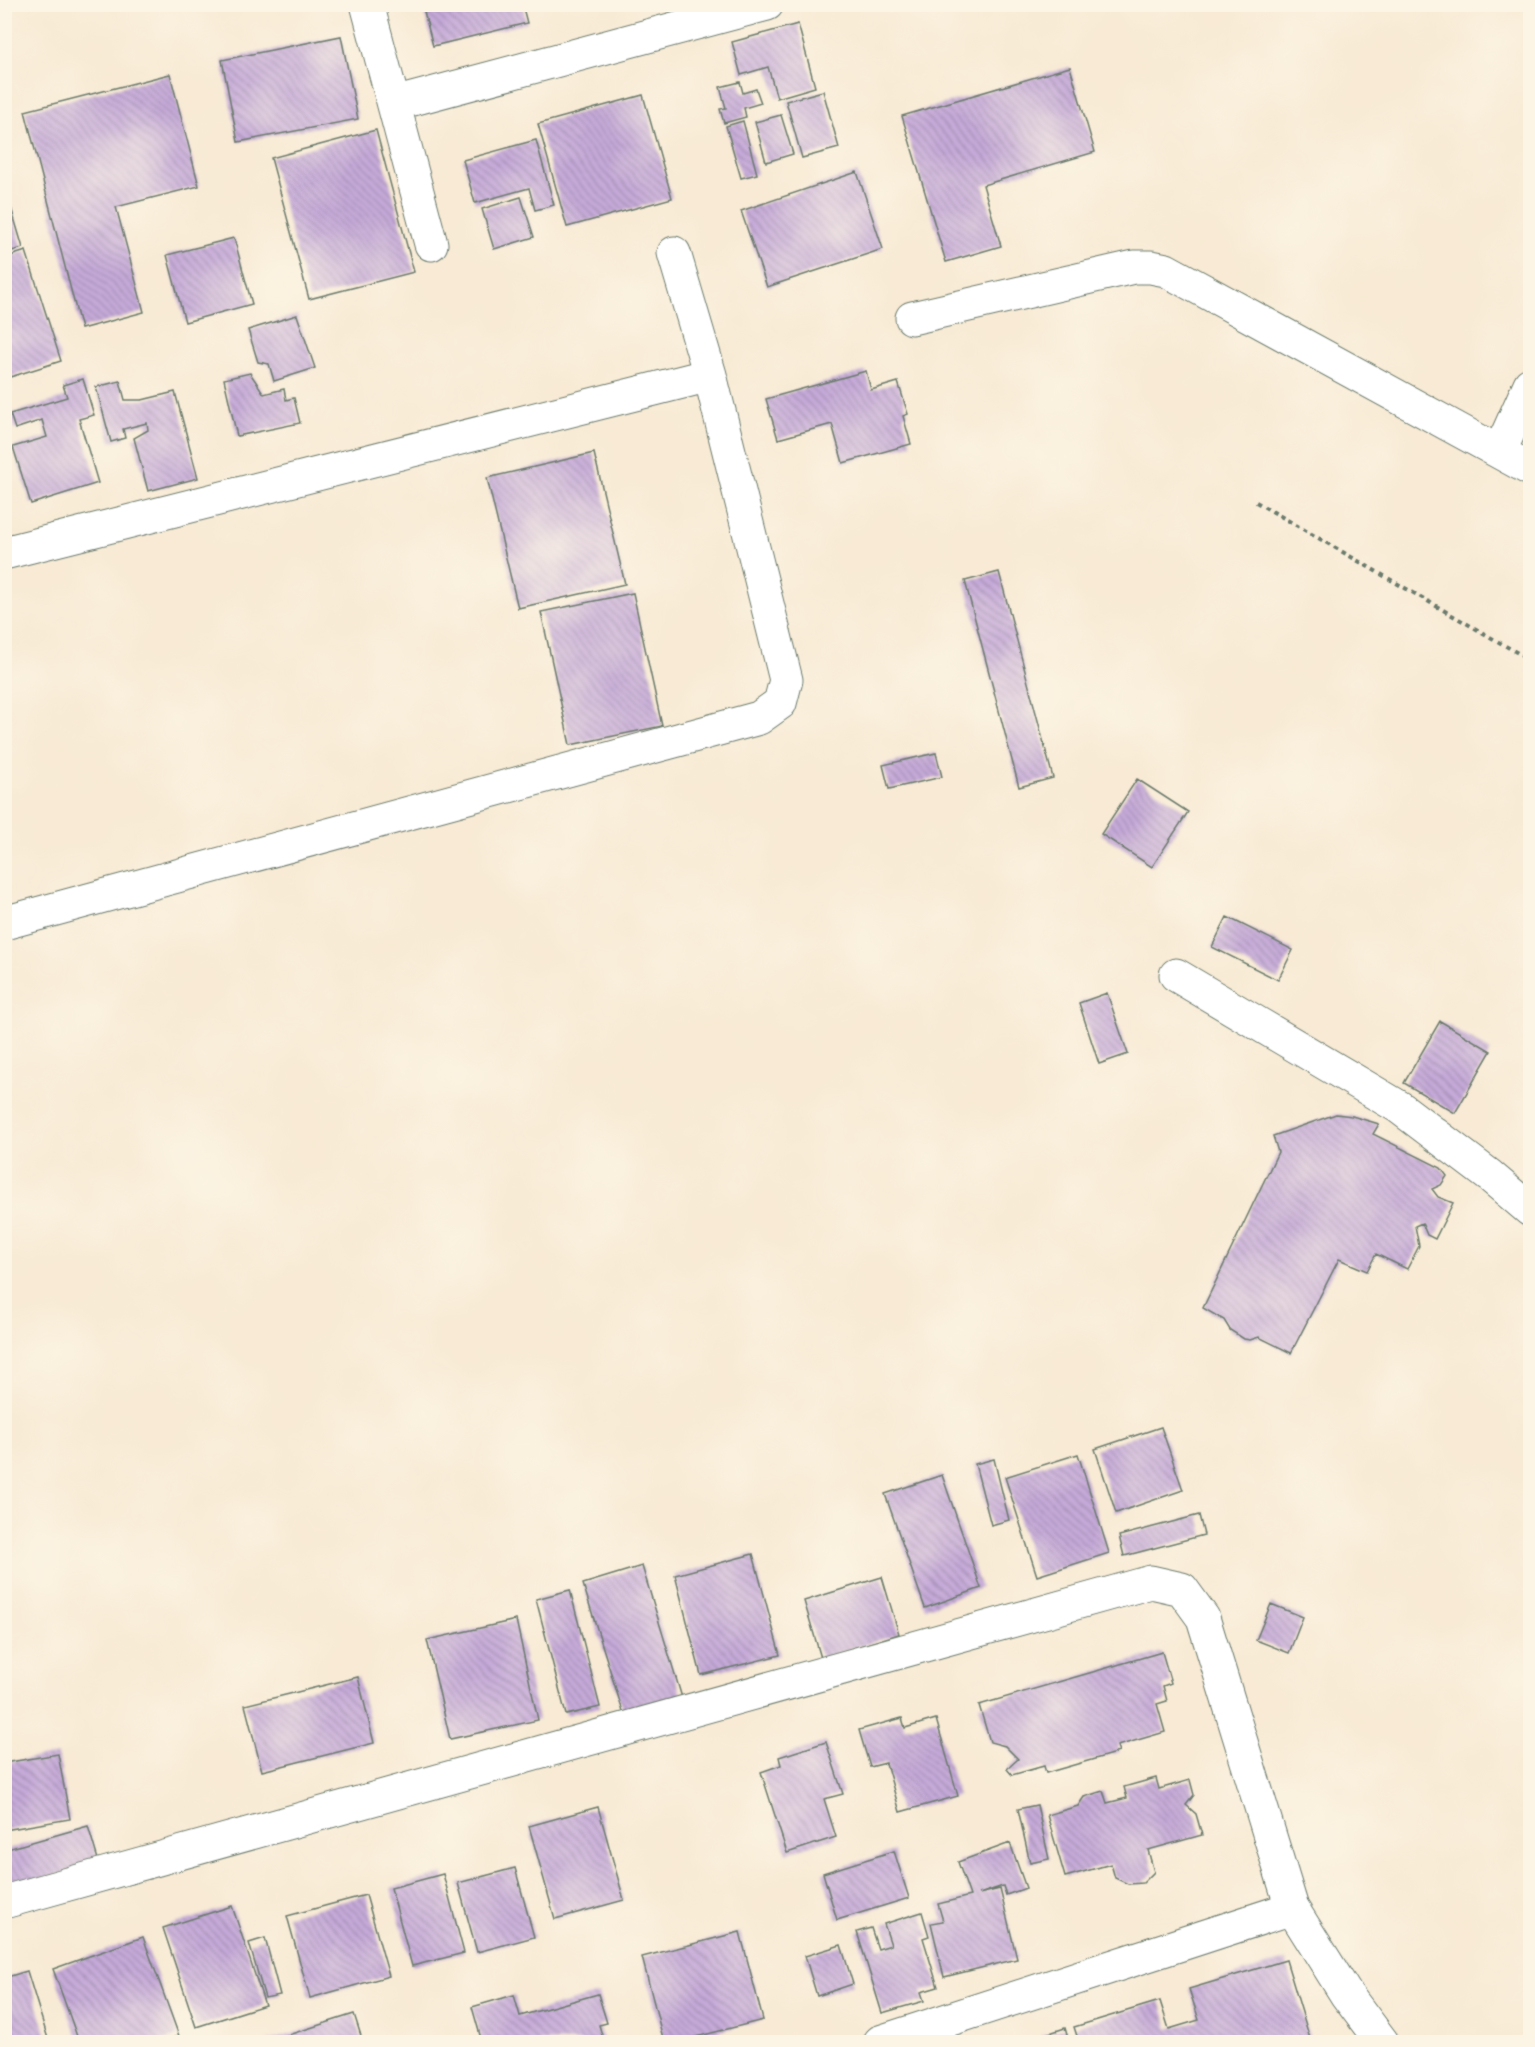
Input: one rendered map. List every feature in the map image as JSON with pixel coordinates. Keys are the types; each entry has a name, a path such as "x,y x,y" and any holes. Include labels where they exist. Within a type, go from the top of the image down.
{"street":[{"path":"367,4 431,244"},
{"path":"394,104 767,4"},
{"path":"4,923 759,718 780,703 786,680 710,375 674,253"},
{"path":"912,318 1134,267 1166,270 1530,469"},
{"path":"4,553 710,375"},
{"path":"1500,451 1530,384"},
{"path":"1176,975 1399,1107 1490,1176 1530,1210"},
{"path":"4,1902 1151,1582 1182,1589 1203,1618 1292,1908 1346,1994 1382,2043"},
{"path":"880,2043 1292,1908"}],"path":[{"path":"1256,502 1530,660"}],"building":[{"path":"422,4 522,4 527,23 433,46"},
{"path":"798,24 815,87 777,98 768,67 741,75 732,42"},
{"path":"341,36 358,119 238,142 222,60"},
{"path":"1070,67 1095,152 983,185 1001,246 946,262 902,116"},
{"path":"170,74 199,186 116,207 144,312 81,329 25,111"},
{"path":"740,82 743,93 756,89 761,103 744,108 746,117 724,123 720,109 726,108 720,87"},
{"path":"823,91 839,148 802,158 786,101"},
{"path":"643,95 672,198 567,227 538,124"},
{"path":"781,115 793,154 766,162 755,122"},
{"path":"743,121 757,174 741,178 726,126"},
{"path":"376,130 414,272 309,299 271,158"},
{"path":"536,140 554,205 535,210 529,188 475,203 463,160"},
{"path":"857,172 883,249 767,287 741,211"},
{"path":"4,184 23,248 4,253"},
{"path":"521,197 534,237 494,249 482,209"},
{"path":"234,238 252,304 185,322 167,255"},
{"path":"26,251 61,361 4,379 4,258"},
{"path":"297,315 315,368 274,381 269,364 258,362 248,330"},
{"path":"866,371 871,390 898,382 908,414 903,416 911,444 843,463 832,424 778,439 766,399"},
{"path":"250,373 264,394 284,389 286,400 294,398 300,423 237,436 224,379"},
{"path":"83,379 94,415 79,419 98,483 31,504 13,447 47,437 42,420 15,429 10,414 67,397 63,385"},
{"path":"120,381 125,400 142,400 175,392 198,478 148,491 134,438 148,430 147,423 123,429 125,438 111,442 96,387"},
{"path":"594,453 625,584 518,608 487,478"},
{"path":"999,572 1053,778 1019,787 965,581"},
{"path":"633,593 662,726 570,745 541,612"},
{"path":"936,753 942,777 889,789 883,765"},
{"path":"1137,779 1188,812 1152,867 1101,834"},
{"path":"1227,917 1293,950 1278,980 1212,947"},
{"path":"1107,993 1128,1054 1099,1064 1079,1003"},
{"path":"1440,1021 1491,1051 1455,1113 1404,1083"},
{"path":"1336,1114 1379,1124 1373,1134 1441,1168 1447,1176 1441,1185 1432,1189 1438,1197 1453,1203 1435,1239 1427,1235 1422,1223 1415,1226 1419,1246 1407,1269 1376,1254 1367,1271 1339,1259 1291,1353 1259,1337 1244,1339 1230,1330 1224,1320 1203,1308 1278,1152 1273,1136"},
{"path":"1161,1427 1183,1490 1116,1513 1095,1449"},
{"path":"1078,1454 1109,1553 1037,1576 1005,1477"},
{"path":"994,1459 1009,1520 991,1525 975,1464"},
{"path":"942,1475 981,1588 925,1608 885,1494"},
{"path":"1199,1515 1204,1535 1124,1556 1119,1536"},
{"path":"753,1554 780,1655 701,1675 675,1575"},
{"path":"642,1566 683,1701 625,1718 583,1584"},
{"path":"882,1577 899,1634 821,1658 804,1601"},
{"path":"570,1590 600,1707 566,1715 536,1599"},
{"path":"1271,1604 1303,1617 1289,1653 1256,1640"},
{"path":"516,1620 538,1720 450,1739 427,1640"},
{"path":"1162,1652 1171,1683 1163,1686 1167,1701 1157,1704 1165,1732 1117,1746 1119,1752 1046,1773 1044,1766 1012,1775 1007,1769 1018,1759 1005,1746 990,1742 979,1705"},
{"path":"358,1677 374,1743 262,1771 245,1705"},
{"path":"902,1718 905,1728 936,1719 958,1796 900,1812 886,1763 870,1767 859,1730"},
{"path":"826,1742 843,1794 824,1799 836,1837 787,1853 761,1772 781,1765 779,1757"},
{"path":"58,1754 70,1819 4,1830 4,1763"},
{"path":"1156,1778 1159,1789 1190,1780 1194,1795 1186,1805 1196,1814 1202,1835 1148,1850 1154,1872 1143,1883 1128,1884 1115,1878 1111,1864 1065,1877 1047,1815 1078,1806 1084,1797 1103,1791 1107,1803 1127,1798 1124,1787"},
{"path":"1037,1805 1049,1859 1030,1863 1018,1809"},
{"path":"598,1807 624,1900 555,1919 529,1826"},
{"path":"88,1826 99,1863 4,1889 4,1850"},
{"path":"1010,1843 1026,1888 1006,1895 1003,1886 979,1894 1000,1889 1017,1959 944,1977 931,1923 943,1921 938,1904 970,1896 958,1862"},
{"path":"894,1851 909,1898 837,1920 823,1873"},
{"path":"515,1868 534,1937 477,1952 458,1883"},
{"path":"443,1874 464,1953 412,1966 391,1888"},
{"path":"366,1895 389,1976 310,1998 287,1916"},
{"path":"232,1906 265,2005 196,2027 163,1928"},
{"path":"922,1912 929,1936 923,1938 938,1987 921,1992 924,2001 882,2013 857,1932 871,1928 878,1949 891,1945 884,1924"},
{"path":"740,1932 763,2020 676,2042 664,2042 642,1957"},
{"path":"143,1937 179,2036 160,2042 79,2042 53,1969"},
{"path":"265,1938 280,1995 265,1998 249,1943"},
{"path":"841,1945 853,1984 817,1996 805,1956"},
{"path":"1286,1960 1311,2042 1079,2042 1074,2027 1160,2001 1169,2029 1199,2020 1189,1989"},
{"path":"27,1971 49,2042 4,2042 4,1978"},
{"path":"598,1994 607,2023 599,2025 604,2042 482,2042 472,2007 514,1995 520,2016"},
{"path":"354,2014 363,2042 266,2042"},
{"path":"1065,2028 1069,2042 1042,2042 1040,2036"}]}
